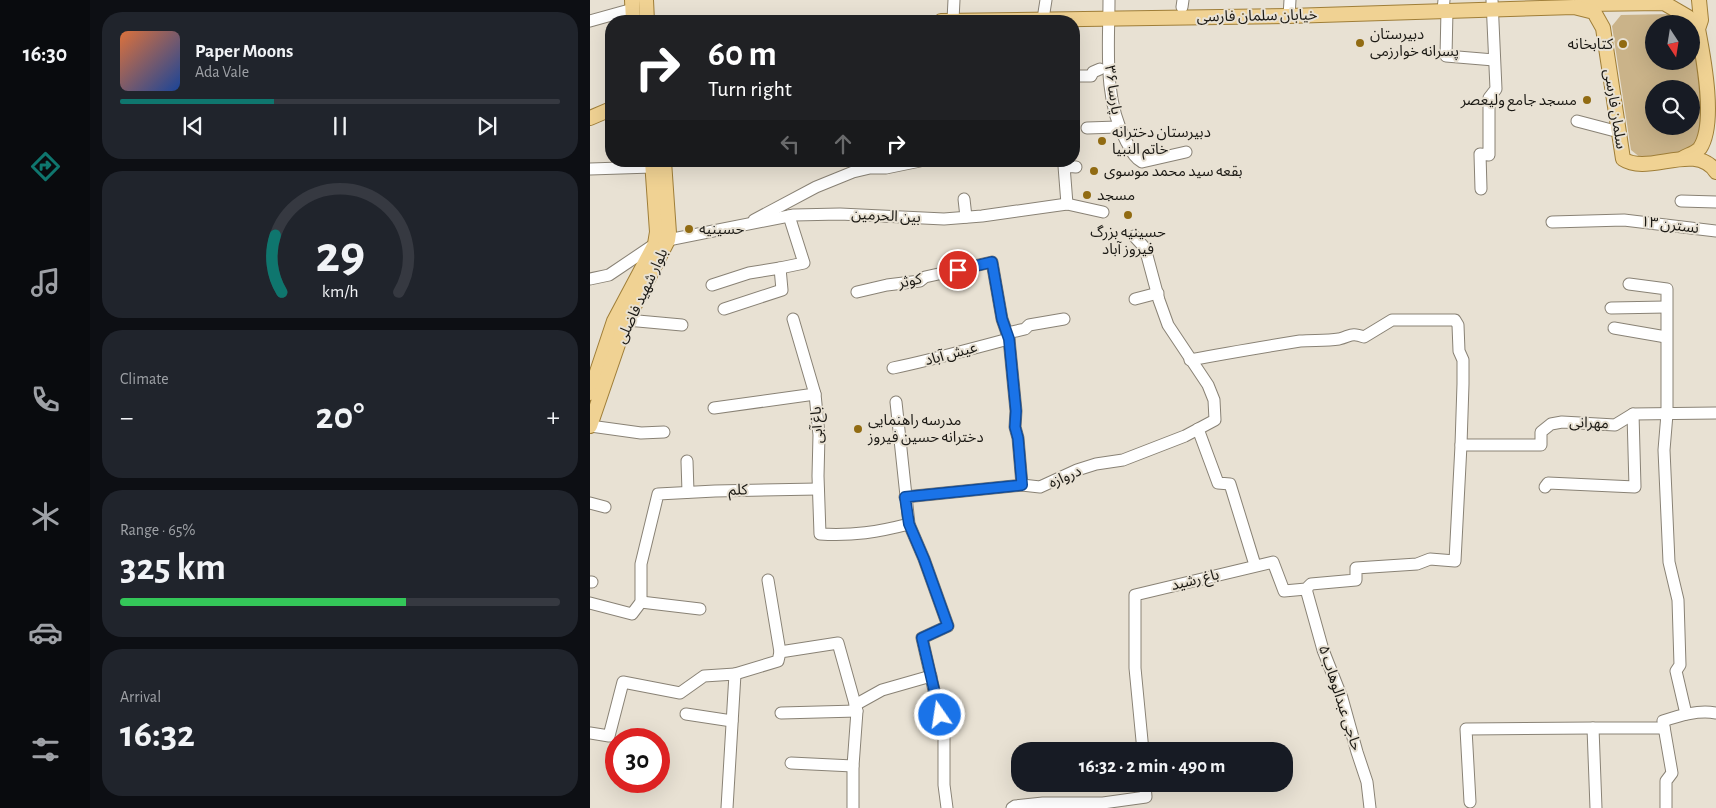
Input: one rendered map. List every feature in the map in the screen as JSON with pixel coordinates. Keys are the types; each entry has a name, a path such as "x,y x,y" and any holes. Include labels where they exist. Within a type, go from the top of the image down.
{"main road":[{"path":"646,0 647,15"},
{"path":"1667,2 1684,15"},
{"name":"خیابان سلمان فارسی","path":"1080,19 1289,16 1492,4 1574,7 1584,4 1667,2"},
{"path":"1574,7 1594,12 1603,28 1614,10 1632,3"},
{"path":"1700,4 1700,23"},
{"name":"سلمان فارسی","path":"1603,28 1623,159 1630,164 1638,165 1716,155"},
{"path":"1700,38 1715,108 1707,138 1690,159 1712,166 1716,172"},
{"name":"بلوار شهید فاضلی","path":"590,426 627,320 632,298 655,244 657,232 656,167"},
{"name":"بلوار شهید فاضلی","path":"590,393 595,364 614,321 632,298 668,240 670,233 657,167"}],"street":[{"path":"949,15 954,0"},
{"path":"1042,15 1046,0"},
{"name":"پارسا ۳۶","path":"1109,0 1110,90 1118,126 1135,158 1142,162 1186,152"},
{"path":"1289,16 1290,0"},
{"path":"1481,189 1480,154 1488,155 1489,98 1496,89 1492,4"},
{"path":"1445,7 1446,56 1494,60"},
{"path":"613,15 633,10"},
{"path":"590,21 605,17"},
{"path":"1080,76 1091,76 1093,72 1100,70"},
{"path":"1576,121 1619,132"},
{"path":"1087,128 1118,126"},
{"path":"590,169 612,167"},
{"path":"747,223 853,167 891,167"},
{"path":"1064,167 1067,204"},
{"path":"964,199 966,217"},
{"path":"1681,201 1716,202"},
{"name":"بین الحرمین","path":"668,240 788,216 840,214 944,219 1067,204 1103,212"},
{"path":"712,285 749,273 804,263 788,216"},
{"name":"نسترن ۱۳","path":"1552,222 1624,220 1716,231"},
{"path":"1134,236 1145,248 1168,325 1190,360 1244,349 1301,341 1340,338 1356,334 1364,337 1392,320 1456,320 1458,325 1459,351 1462,360 1461,445 1455,561 1430,559 1417,564 1356,568 1356,580 1310,584 1306,589 1284,591 1273,562 1255,565 1230,484 1218,483 1198,429"},
{"path":"590,279 610,275 655,244"},
{"name":"کوثر","path":"857,292 887,285 920,281 924,277 992,262 1002,319 1008,336"},
{"path":"724,309 782,290 780,268"},
{"path":"1629,284 1667,289 1667,414 1664,450 1669,562 1678,600 1680,665 1676,671 1686,714"},
{"path":"1135,299 1158,293"},
{"path":"1612,308 1666,308"},
{"name":"باغ آبی","path":"793,319 815,394 819,435 818,489 820,534 846,535 870,533 909,524"},
{"name":"عیش آباد","path":"893,368 931,360 1008,336 1025,329 1029,325 1064,319"},
{"path":"627,320 682,325"},
{"path":"1614,328 1666,337"},
{"path":"1008,336 1016,411 1015,427 1018,438 1022,485"},
{"name":"دروازه","path":"905,497 1022,485 1040,487 1077,470 1096,464 1123,460 1198,429 1215,420 1214,400 1208,385 1190,360"},
{"path":"714,408 815,394"},
{"path":"896,402 909,524 924,559 948,626 922,638 944,734 944,785 947,808"},
{"name":"مهرانی","path":"1461,445 1541,446 1541,432 1552,424 1562,422 1615,425 1633,414 1716,412"},
{"path":"1545,486 1548,484 1635,487 1633,414"},
{"path":"590,426 641,433 664,432"},
{"path":"687,461 688,492"},
{"name":"کلم","path":"641,602 640,564 658,494 818,489"},
{"path":"590,503 605,507"},
{"name":"باغ رشید","path":"1141,742 1135,668 1135,595 1255,565"},
{"path":"590,733 609,736 623,682 680,693 704,676 735,674 778,661 780,652 768,580"},
{"name":"حاجی عبدالوهاب ۵","path":"1306,589 1323,650 1342,698 1367,782 1370,808"},
{"path":"590,603 632,614 641,602 700,609"},
{"path":"780,652 838,643 856,708 853,808"},
{"path":"727,808 735,674"},
{"path":"781,713 856,708 882,690 931,676"},
{"path":"1666,808 1666,781 1672,773 1663,721 1686,714 1707,711 1716,713"},
{"path":"686,714 732,721"},
{"path":"1593,728 1596,808"},
{"path":"1470,802 1466,729 1664,728"},
{"path":"791,763 853,766"},
{"path":"1012,808 1015,806 1044,804 1103,804 1146,797 1146,792"}],"shaded area":[{"path":"1672,14 1673,15 1645,15 1645,70 1698,70 1706,111 1700,133 1700,80 1645,80 1645,135 1699,135 1695,151 1641,158 1631,150 1612,26 1621,15"}],"place":[{"name":"دبیرستان پسرانه خوارزمی","path":"1360,43"},
{"name":"کتابخانه","path":"1623,44"},
{"name":"مسجد جامع ولیعصر","path":"1587,100"},
{"name":"دبیرستان دخترانه خاتم النبیا","path":"1102,141"},
{"name":"بقعه سید محمد موسوی","path":"1094,171"},
{"name":"مسجد","path":"1087,195"},
{"name":"حسینیه بزرگ فیروز آباد","path":"1128,215"},
{"name":"حسینیه","path":"689,229"},
{"name":"مدرسه راهنمایی دخترانه حسین فیروز","path":"858,429"}],"route":[{"path":"940,715 922,638 948,626 924,559 909,524 905,497 1022,485 1018,438 1015,427 1016,411 1009,339 1002,319 992,262 958,270"}]}
